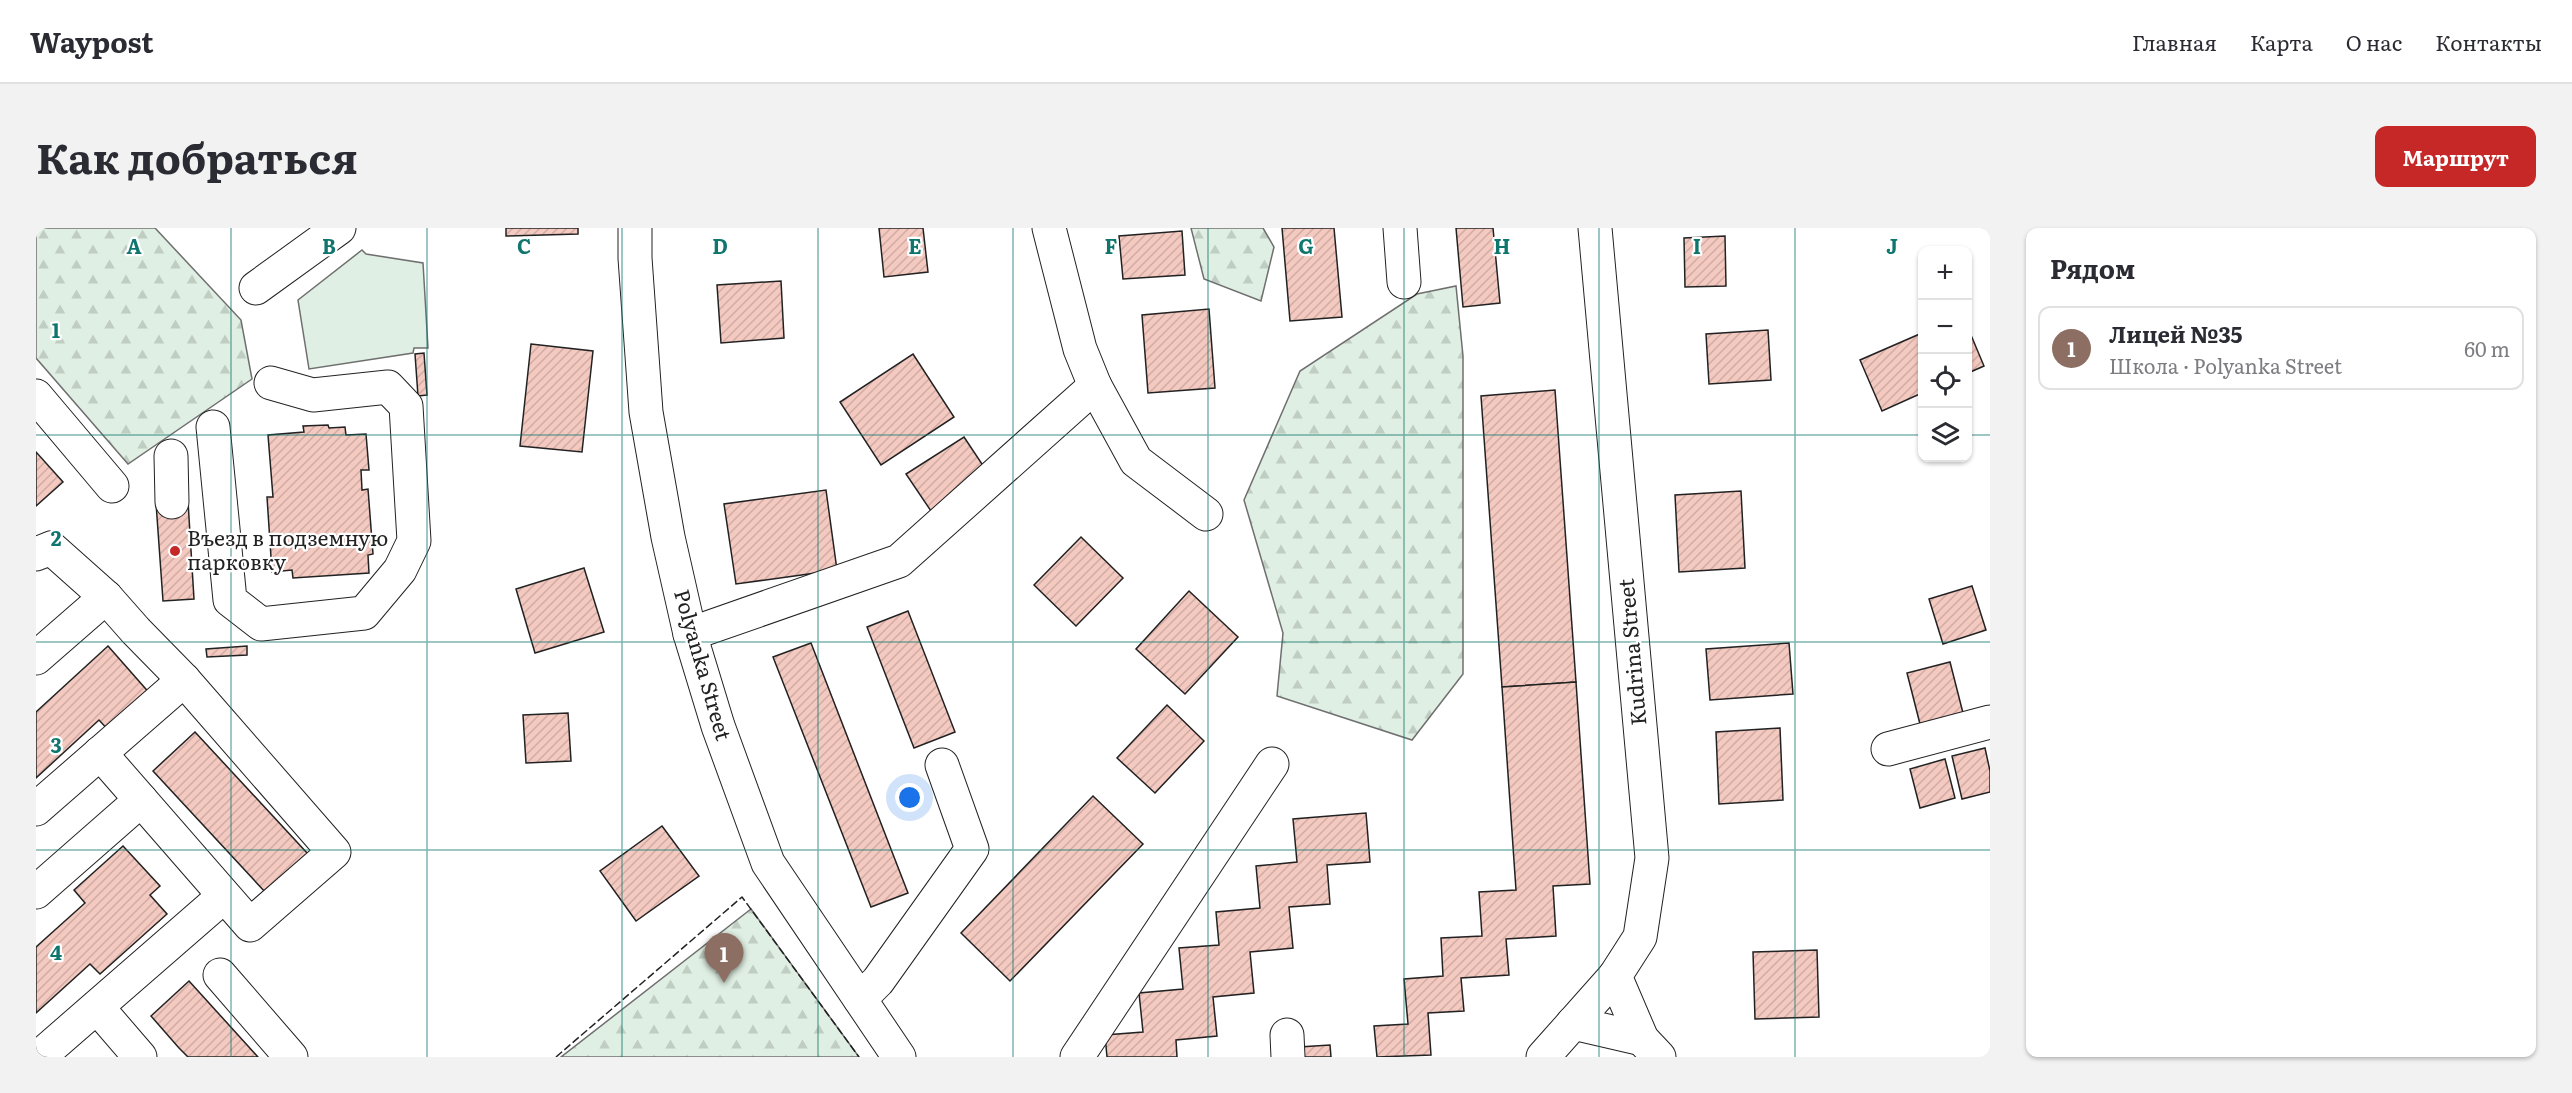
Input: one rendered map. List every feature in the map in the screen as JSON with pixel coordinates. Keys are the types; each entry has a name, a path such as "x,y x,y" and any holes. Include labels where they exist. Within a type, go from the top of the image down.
{"street":[{"path":"256,288 339,228"},
{"name":"Polyanka Street","path":"635,228 646,412 668,537 690,634 718,726 768,863 899,1057"},
{"path":"1049,228 1080,349 1095,386 1136,461 1206,514"},
{"path":"1400,228 1404,282"},
{"name":"Kudrina Street","path":"1544,1057 1616,976 1640,937 1652,858 1595,228"},
{"path":"213,427 230,600 261,624 364,613 400,570 414,541 406,406 388,387 313,395 271,383"},
{"path":"690,634 899,561 1095,386"},
{"path":"36,396 112,486"},
{"path":"171,456 172,502"},
{"path":"36,554 51,548 106,597 184,680 334,852 250,925 100,753"},
{"path":"36,658 106,597"},
{"path":"36,809 184,680"},
{"path":"1888,749 1990,722"},
{"path":"1077,1057 1272,764"},
{"path":"860,999 878,981 972,849 942,765"},
{"path":"36,891 141,800"},
{"path":"39,1057 224,896"},
{"path":"220,975 291,1057"},
{"path":"1616,976 1650,1048"},
{"path":"97,1007 138,1056"},
{"path":"1573,1023 1650,1048"}],"green space":[{"path":"36,228 155,228 241,320 252,379 128,464 36,358"},
{"path":"1191,228 1263,228 1274,247 1261,301 1204,279"},
{"path":"362,250 366,254 423,263 428,348 414,348 413,353 309,369 298,300"},
{"path":"1456,286 1463,356 1463,674 1412,740 1277,696 1283,633 1244,500 1300,371 1417,294"},
{"path":"751,909 859,1057 561,1057"}],"building":[{"path":"506,228 578,228 578,234 506,236"},
{"path":"879,228 923,228 928,272 884,277"},
{"path":"1282,228 1334,228 1342,317 1290,321"},
{"path":"1456,228 1493,228 1500,303 1463,307"},
{"path":"1182,231 1185,275 1123,279 1119,236"},
{"path":"1725,236 1726,286 1685,287 1684,238"},
{"path":"781,281 784,338 721,343 717,285"},
{"path":"1209,309 1215,388 1148,393 1142,315"},
{"path":"1768,330 1771,380 1709,384 1706,334"},
{"path":"1918,335 1918,395 1882,411 1860,360"},
{"path":"1972,338 1984,366 1972,371"},
{"path":"531,344 593,351 582,452 520,446"},
{"path":"424,353 427,395 418,396 415,354"},
{"path":"913,354 954,417 881,465 840,402"},
{"path":"1555,390 1576,682 1502,687 1481,396"},
{"path":"328,425 329,428 345,427 346,435 366,434 369,470 361,470 362,490 368,489 373,554 368,555 369,573 293,578 292,570 272,572 267,497 273,497 268,435 304,432 303,426"},
{"path":"964,437 988,473 931,511 906,474"},
{"path":"36,452 63,482 36,506"},
{"path":"826,490 837,570 736,584 724,504"},
{"path":"1741,491 1745,568 1679,572 1675,495"},
{"name":"Въезд в подземную парковку","path":"188,501 194,599 163,601 156,503"},
{"path":"1081,537 1123,578 1076,626 1034,585"},
{"path":"584,568 604,632 535,653 516,589"},
{"path":"1972,586 1986,630 1943,644 1929,599"},
{"path":"1189,591 1238,637 1185,694 1136,649"},
{"path":"908,611 955,732 914,748 867,627"},
{"path":"811,643 908,893 871,907 773,657"},
{"path":"1789,643 1793,694 1710,700 1706,649"},
{"path":"108,646 152,696 111,733 99,720 36,778 36,712"},
{"path":"247,646 247,655 207,657 206,649"},
{"path":"1950,662 1963,713 1920,724 1907,673"},
{"path":"1576,682 1590,884 1553,886 1556,936 1506,939 1509,975 1461,978 1464,1011 1428,1013 1431,1055 1377,1057 1374,1026 1408,1024 1404,979 1443,976 1441,938 1482,936 1479,892 1516,890 1502,687"},
{"path":"1167,705 1204,741 1155,793 1117,758"},
{"path":"568,713 571,761 526,763 523,715"},
{"path":"1780,728 1783,800 1719,804 1716,732"},
{"path":"195,732 308,854 266,893 153,771"},
{"path":"1985,748 1990,771 1990,792 1962,799 1952,756"},
{"path":"1945,759 1955,798 1920,808 1910,769"},
{"path":"1093,796 1143,844 1010,981 961,933"},
{"path":"1366,813 1370,862 1327,865 1330,904 1289,907 1293,948 1250,952 1254,993 1213,997 1217,1036 1176,1040 1177,1057 1107,1057 1105,1035 1143,1032 1139,993 1183,989 1179,948 1219,945 1216,912 1260,908 1256,866 1297,862 1293,819"},
{"path":"662,826 699,876 636,921 600,871"},
{"path":"123,846 160,886 150,895 167,914 100,974 90,964 36,1013 36,947 85,903 74,890"},
{"path":"1817,950 1819,1017 1755,1019 1753,952"},
{"path":"189,981 258,1057 188,1057 179,1048 151,1016"},
{"path":"1330,1045 1331,1057 1300,1057 1299,1047"}],"fence":[{"path":"556,1057 742,897 859,1057"}],"place":[{"name":"Въезд в подземную парковку","path":"175,551"},
{"name":"Лицей №35","path":"724,983"}]}
